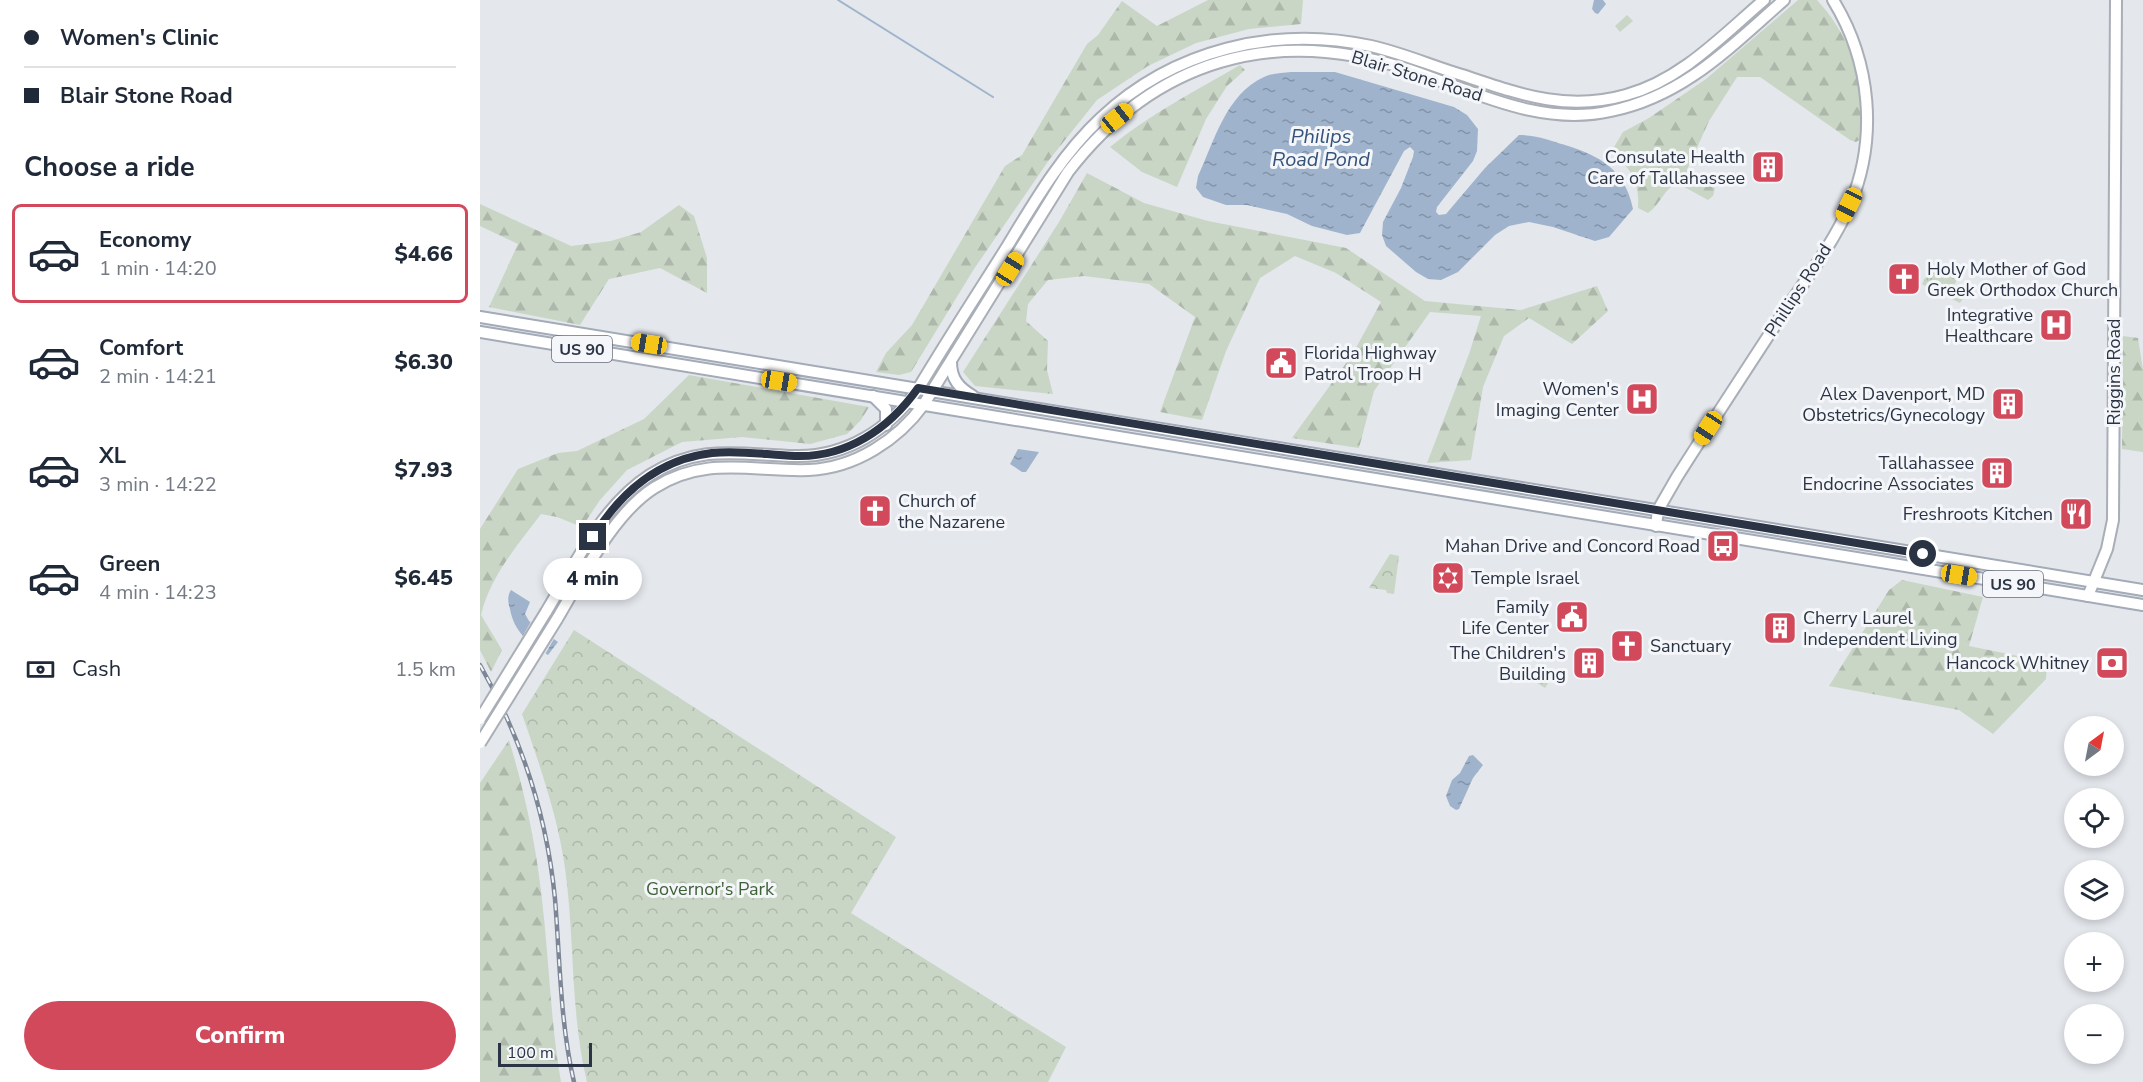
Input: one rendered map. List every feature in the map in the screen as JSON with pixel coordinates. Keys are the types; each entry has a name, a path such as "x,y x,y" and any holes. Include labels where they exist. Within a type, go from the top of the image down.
{"main road":[{"name":"Blair Stone Road","path":"480,719 603,521 632,488 660,469 690,457 734,452 797,456 822,454 840,450 861,441 886,425 909,402 1019,227 1075,145 1101,117 1140,87 1180,65 1232,47 1255,42 1312,38 1338,40 1373,47 1538,99 1559,102 1605,100 1638,91 1669,77 1691,63 1764,0"},
{"name":"Blair Stone Road","path":"480,743 594,559 627,511 643,496 671,478 689,472 713,467 803,470 837,465 867,454 900,432 933,391 1084,151 1136,103 1175,80 1195,70 1237,57 1271,51 1329,51 1375,59 1512,106 1559,115 1609,112 1656,98 1696,75 1784,0"},
{"name":"Phillips Road","path":"1656,525 1658,510 1720,409 1827,247 1857,185 1868,132 1866,90 1857,51 1845,20 1833,0"},
{"name":"Riggins Road","path":"2088,596 2107,549 2113,520 2116,0"},
{"name":"US 90","path":"480,317 2143,590"},
{"name":"US 90","path":"480,332 2143,605"},
{"path":"602,352 605,337"},
{"path":"951,362 956,384 976,398"},
{"path":"873,396 885,408 886,425"},
{"path":"837,465 840,450"},
{"path":"710,453 713,467"},
{"path":"1540,491 1540,506"},
{"path":"1871,561 1873,545"},
{"path":"583,552 594,559"},
{"path":"1980,579 1984,564"}],"green space":[{"path":"1208,0 1303,0 1301,24 1249,29 1196,43 1148,66 1097,100 1049,160 974,269 911,372 899,375 876,372 886,353 912,325 1005,166 1022,155 1087,44 1098,35 1122,1 1157,26"},
{"path":"1798,0 1817,0 1829,14 1848,46 1855,64 1863,102 1861,139 1856,142 1850,140 1760,77 1737,77 1709,121 1687,170 1715,188 1713,196 1708,200 1677,183 1648,213 1638,208 1636,183 1633,176 1611,152 1623,132 1649,118 1706,79"},
{"path":"1627,15 1633,21 1620,32 1615,26"},
{"path":"1240,65 1245,70 1227,86 1206,119 1177,187 1142,172 1110,147 1157,113"},
{"path":"1087,173 1144,203 1208,221 1346,248 1425,301 1521,310 1597,286 1608,311 1572,344 1529,318 1504,336 1483,387 1471,460 1427,463 1469,354 1481,316 1430,312 1374,391 1359,448 1292,438 1352,355 1381,302 1336,273 1295,256 1260,278 1226,351 1202,420 1160,412 1195,317 1149,284 1084,276 1048,280 1028,304 1026,321 1048,341 1047,370 1053,394 975,386 963,372 1059,222"},
{"path":"480,204 571,246 611,241 641,232 679,205 694,216 707,258 707,293 660,268 609,279 580,325 489,307 518,244 480,226"},
{"path":"1932,266 1937,269 1937,272 1948,275 1938,293 1922,284"},
{"path":"1948,275 1957,280 1949,294 1940,289"},
{"path":"1957,285 1968,290 1960,303 1950,298"},
{"path":"2123,336 2138,338 2143,370 2143,452 2122,449"},
{"path":"689,375 869,407 861,420 847,434 810,444 742,437 682,442 627,470 600,500 582,527 557,517 541,514 498,574 485,601 481,615 502,650 491,672 480,650 480,529 518,469 558,453 577,451 644,419"},
{"path":"1390,554 1399,556 1394,594 1387,593 1386,590 1369,588"},
{"path":"1902,580 1983,597 1969,646 2047,662 2046,679 1993,734 1959,710 1829,686 1889,590"},
{"name":"Governor's Park","path":"574,630 896,837 851,913 1066,1047 1048,1082 587,1082 575,1002 568,895 562,849 547,790 522,714"},
{"path":"1540,664 1554,674 1545,688 1531,679"},
{"path":"509,740 528,815 539,872 554,1035 561,1082 480,1082 480,783"}],"water":[{"path":"1594,0 1603,0 1606,4 1598,14 1592,9"},
{"name":"Philips Road Pond","path":"1291,72 1335,72 1454,107 1467,115 1478,129 1477,151 1473,161 1437,207 1436,212 1439,215 1446,214 1485,168 1519,135 1548,140 1578,149 1600,160 1617,174 1624,184 1633,209 1609,237 1595,241 1553,227 1529,222 1509,226 1495,235 1458,272 1441,280 1428,279 1416,272 1386,246 1382,235 1383,222 1401,188 1413,157 1414,151 1410,147 1404,151 1360,233 1347,235 1312,226 1287,214 1247,205 1226,205 1203,197 1196,188 1198,176 1216,134 1231,107 1251,85 1264,77"},
{"path":"1018,449 1039,452 1026,472 1010,464"},
{"path":"511,590 530,602 525,614 529,621 558,642 548,655 529,641 515,624 508,601"},
{"path":"1473,755 1483,765 1473,778 1459,809 1456,810 1450,806 1446,796 1452,780 1460,773 1469,756"}],"pier":[{"path":"532,620 555,637 544,656 521,639"}],"waterway":[{"path":"838,0 993,97"}],"railway":[{"path":"480,665 495,692 520,749 539,807 546,838 555,899 563,1014 574,1082"}],"place":[{"name":"Consulate Health Care of Tallahassee","path":"1768,167"},
{"name":"Holy Mother of God Greek Orthodox Church","path":"1904,279"},
{"name":"Integrative Healthcare","path":"2056,325"},
{"name":"Florida Highway Patrol Troop H","path":"1281,363"},
{"name":"Women's Imaging Center","path":"1642,399"},
{"name":"Alex Davenport, MD Obstetrics/Gynecology","path":"2008,404"},
{"name":"Tallahassee Endocrine Associates","path":"1997,473"},
{"name":"Church of the Nazarene","path":"875,511"},
{"name":"Freshroots Kitchen","path":"2076,514"},
{"name":"Mahan Drive and Concord Road","path":"1723,546"},
{"name":"Temple Israel","path":"1448,578"},
{"name":"Family Life Center","path":"1572,617"},
{"name":"Cherry Laurel Independent Living","path":"1780,628"},
{"name":"Sanctuary","path":"1627,646"},
{"name":"The Children's Building","path":"1589,663"},
{"name":"Hancock Whitney","path":"2112,663"}],"route":[{"path":"593,537 616,504 632,488 660,469 690,457 710,453 734,452 797,456 840,450 861,441 886,425 909,402 918,388 1923,554"}]}
